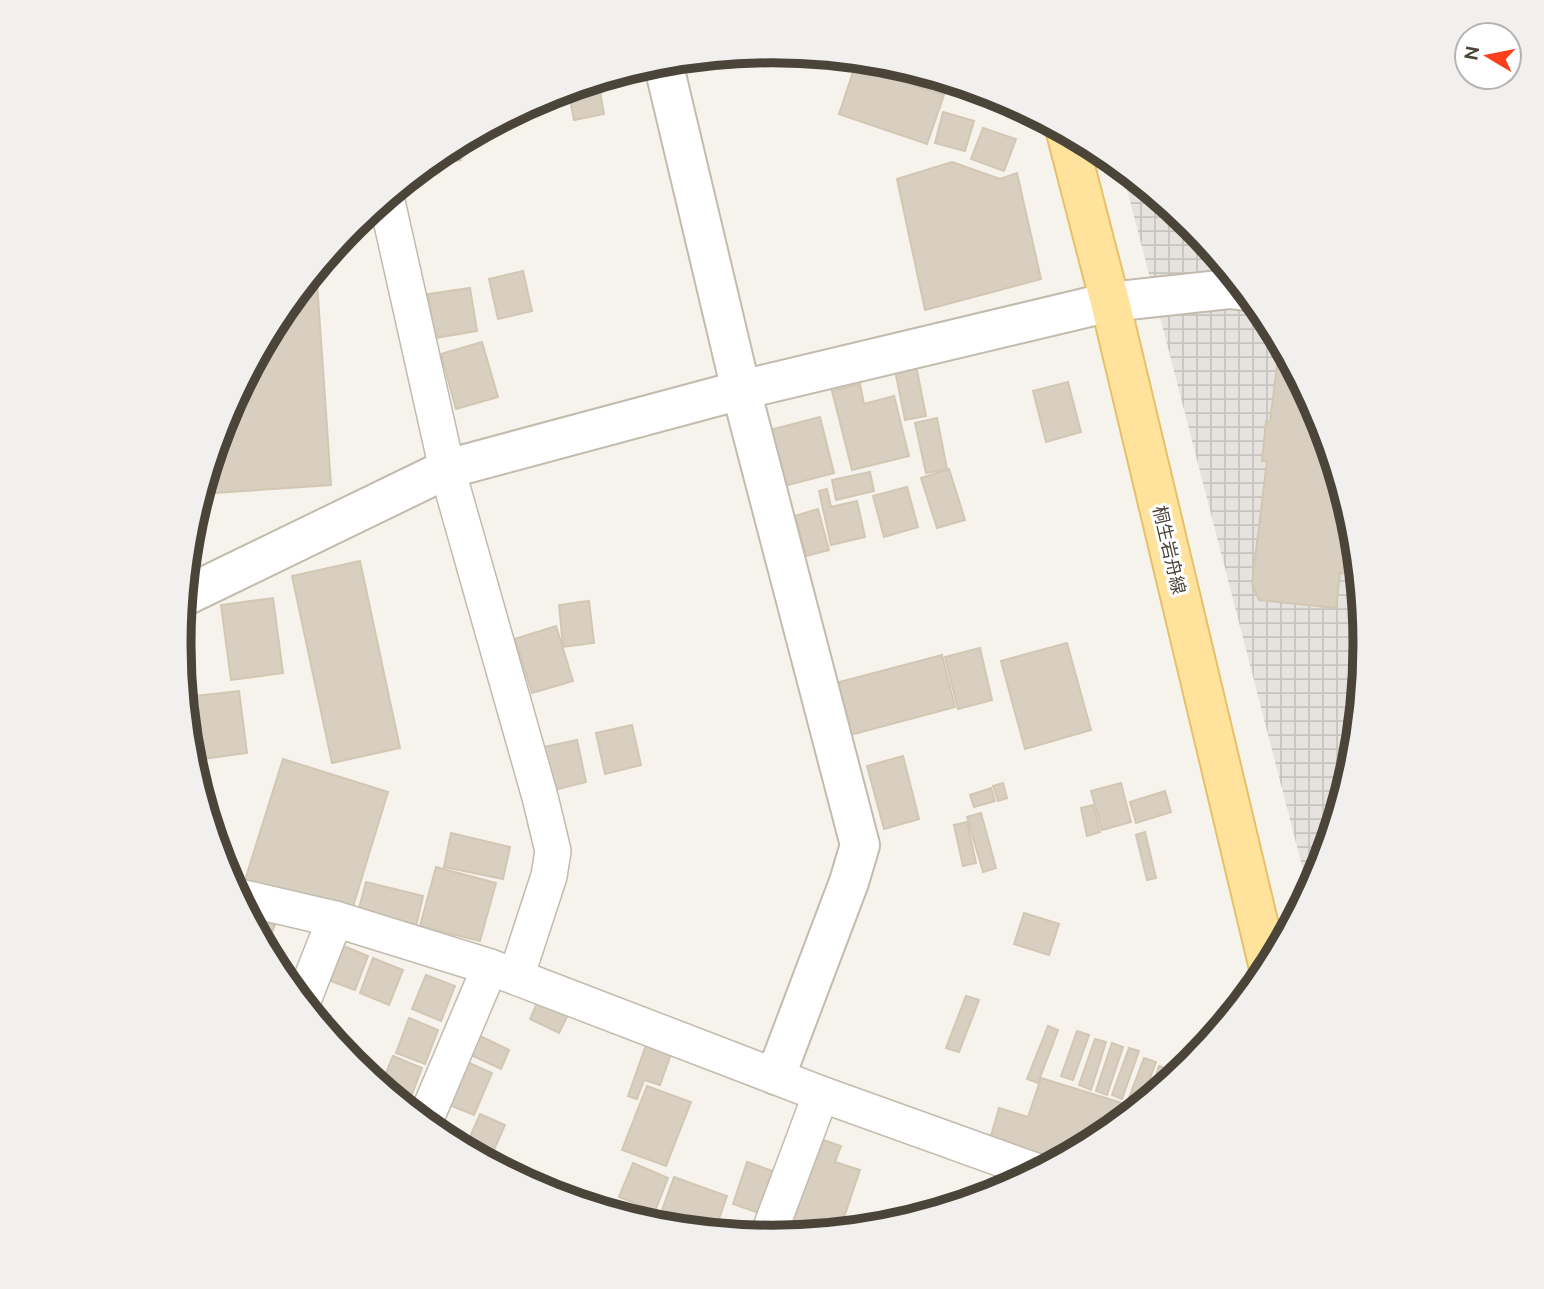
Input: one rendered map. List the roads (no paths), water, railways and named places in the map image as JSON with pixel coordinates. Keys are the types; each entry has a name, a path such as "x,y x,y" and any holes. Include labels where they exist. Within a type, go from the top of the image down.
{"main road":[{"name":"桐生岩舟線","path":"1069,145 1110,302 1265,952"}],"street":[{"path":"666,73 741,390 860,845 849,882 776,1075"},
{"path":"388,208 447,469 553,851 549,876 503,972 429,1114"},
{"path":"193,592 447,469 741,390 1110,302 1232,289"},
{"path":"249,899 335,919 503,972 821,1094 1026,1168"},
{"path":"306,992 335,919"},
{"path":"772,1226 821,1094"}]}
